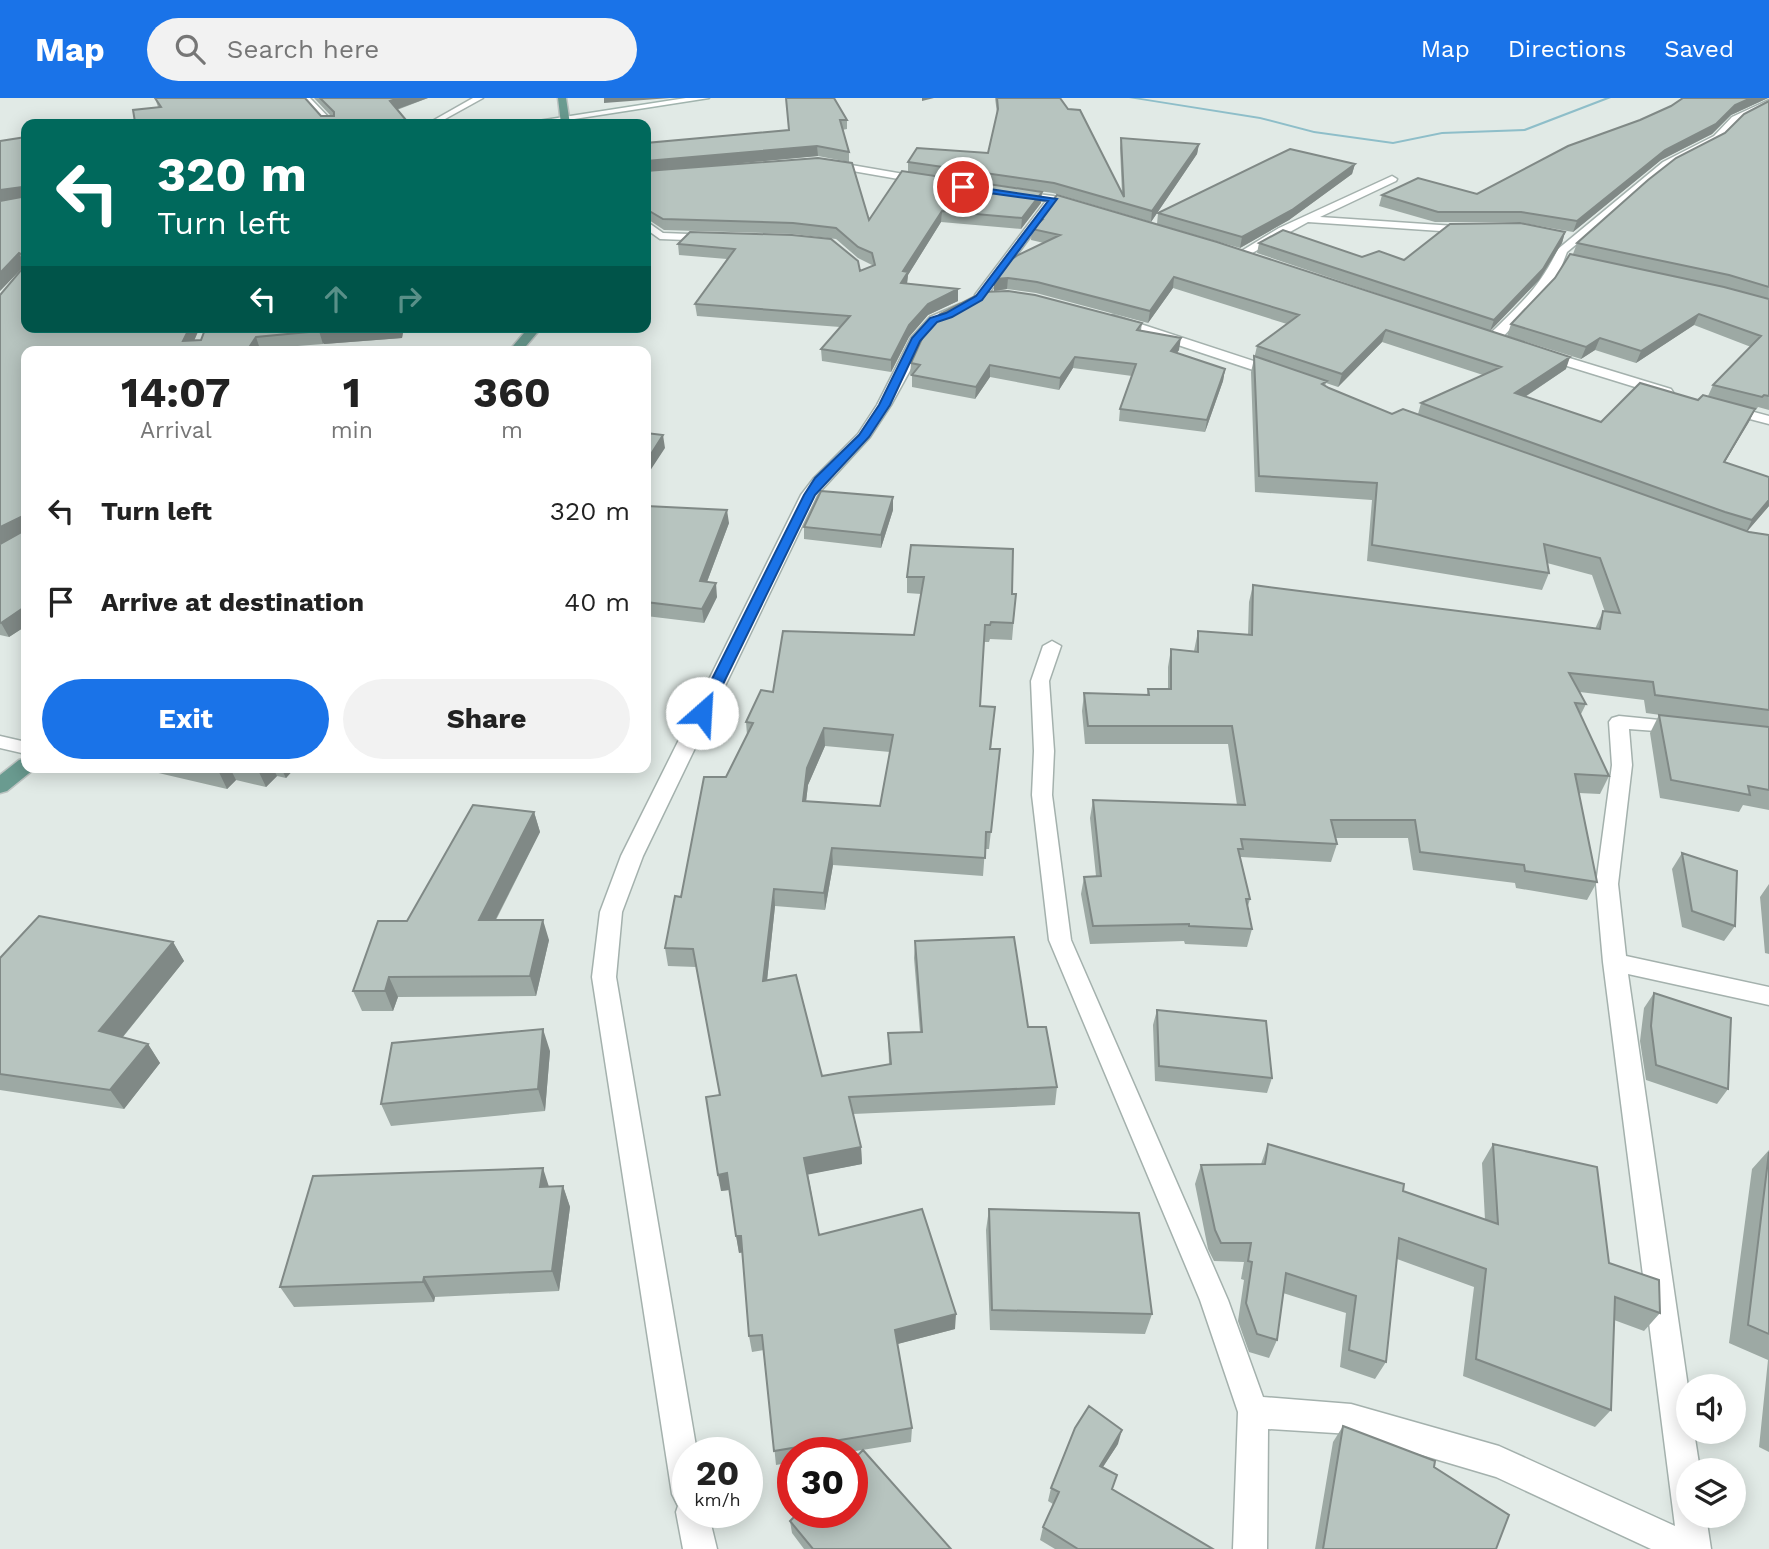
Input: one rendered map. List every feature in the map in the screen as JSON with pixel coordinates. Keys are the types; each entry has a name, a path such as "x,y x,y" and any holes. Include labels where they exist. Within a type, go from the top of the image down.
{"main road":[{"path":"562,98 566,119"},
{"path":"0,786 21,769"}],"street":[{"path":"305,98 326,119"},
{"path":"578,119 705,98"},
{"path":"1493,339 1567,259 1562,251 1576,239 1667,164 1717,138 1735,119 1769,103"},
{"path":"1753,112 1769,114"},
{"path":"818,162 936,183"},
{"path":"1255,260 1235,253 1391,179"},
{"path":"1001,192 1053,199 1095,211"},
{"path":"679,1437 604,976 611,912 632,856 809,495 819,481 863,437 884,405 916,341 934,320 986,298 1053,199"},
{"path":"1308,219 1485,229"},
{"path":"651,228 660,236 733,238"},
{"path":"1563,236 1576,239"},
{"path":"1098,316 1294,379"},
{"path":"1532,351 1675,395"},
{"path":"1715,406 1769,420"},
{"path":"1052,646 1040,681 1044,751 1042,795 1060,940 1214,1300 1254,1412 1250,1549"},
{"path":"1682,1458 1615,962 1607,884 1622,765 1619,722 1704,729"},
{"path":"0,742 21,747"},
{"path":"1615,962 1769,996"},
{"path":"1254,1412 1351,1419 1499,1462 1688,1549"},
{"path":"695,1528 700,1549"},
{"path":"1691,1528 1694,1549"}],"lane":[{"path":"440,119 479,98"}],"building":[{"path":"155,98 305,98 321,116 334,116 334,112 320,98 399,98 390,101 405,119 134,119 133,110 161,107"},
{"path":"786,98 834,98 847,120 840,120 849,152 817,146 651,161 651,143 789,130"},
{"path":"997,98 1060,98 1068,109 1080,110 1124,197 1121,138 1199,144 1152,211 1054,183 908,162 917,148 988,153 998,109"},
{"path":"1683,98 1751,98 1735,105 1716,124 1665,150 1577,221 1521,212 1438,212 1382,195 1418,178 1477,194 1568,146 1640,120"},
{"path":"1769,101 1769,287 1729,275 1577,243 1676,158 1725,133 1744,114"},
{"path":"21,138 21,187 0,190 0,141"},
{"path":"1290,149 1355,164 1292,210 1242,237 1158,213"},
{"path":"818,158 852,163 869,220 902,171 1042,192 1022,218 942,211 903,271 908,272 901,283 958,289 928,304 909,325 891,360 821,349 850,316 695,304 735,249 678,244 690,232 831,239 858,261 860,271 875,265 872,253 858,247 836,228 793,223 663,219 651,212 651,171"},
{"path":"1057,195 1217,242 1570,357 1515,393 1601,422 1640,383 1698,400 1703,395 1755,409 1724,462 1769,477 1769,500 1752,520 1421,403 1501,367 1386,330 1342,374 1257,346 1299,315 1174,277 1150,311 1037,282 994,279 1006,263 1018,255 1060,235 1032,229 1042,220 1039,220"},
{"path":"21,197 21,254 0,273 0,201"},
{"path":"1520,223 1565,232 1543,269 1494,320 1259,243 1283,230 1362,257 1379,251 1404,260 1450,224"},
{"path":"1570,254 1769,299 1769,396 1762,397 1713,385 1761,336 1699,314 1641,351 1600,338 1586,347 1511,324 1555,278"},
{"path":"21,270 21,333 187,333 183,341 201,340 204,333 298,333 256,337 250,346 21,346 21,517 0,527 0,295"},
{"path":"1008,291 1035,295 1142,323 1137,330 1181,338 1171,351 1225,369 1207,420 1120,409 1136,364 1075,357 1060,378 990,365 976,387 912,375 920,365 911,363 925,332 940,314 983,292"},
{"path":"1254,356 1327,381 1322,384 1392,414 1403,409 1749,532 1769,535 1769,710 1655,695 1653,682 1569,673 1586,704 1575,703 1609,776 1575,774 1597,882 1525,871 1524,865 1420,852 1415,820 1331,820 1337,844 1241,839 1243,849 1238,849 1250,899 1246,899 1252,929 1189,924 1093,926 1084,877 1101,876 1093,800 1245,805 1232,726 1088,726 1084,693 1149,695 1148,689 1171,689 1171,649 1198,652 1198,631 1252,635 1253,585 1600,629 1603,611 1620,613 1600,558 1544,544 1549,573 1372,545 1377,483 1259,476"},
{"path":"651,434 663,435 651,454"},
{"path":"821,491 893,497 881,535 804,527"},
{"path":"651,506 727,510 700,581 716,583 702,609 651,603"},
{"path":"21,517 21,609 1,623 0,544 20,533"},
{"path":"911,545 1013,549 1012,594 1016,594 1013,623 991,622 990,625 985,625 980,706 995,707 990,749 1000,749 991,832 986,832 985,858 832,848 824,893 774,889 763,981 796,975 822,1076 891,1064 888,1033 922,1032 915,941 1014,937 1028,1027 1046,1027 1057,1087 849,1097 861,1147 804,1158 819,1235 922,1209 956,1314 895,1330 912,1428 858,1437 777,1437 777,1450 774,1451 762,1335 749,1336 741,1236 736,1236 727,1173 718,1175 706,1097 720,1095 693,949 665,948 675,896 681,897 704,777 726,777 753,723 746,722 761,690 773,692 783,631 914,635 924,577 907,577","holes":["824,728 893,735 880,806 803,801 807,768"]},
{"path":"1659,715 1769,727 1769,790 1748,786 1750,795 1671,780"},
{"path":"473,805 534,812 479,920 543,920 530,976 389,977 385,991 353,991 378,921 407,921"},
{"path":"1682,853 1737,871 1735,926 1692,911"},
{"path":"39,916 173,942 99,1031 148,1044 110,1090 0,1074 0,958"},
{"path":"1654,993 1731,1018 1728,1089 1656,1065 1651,1026"},
{"path":"1157,1010 1266,1021 1272,1078 1159,1066"},
{"path":"543,1029 538,1089 381,1104 392,1043"},
{"path":"1268,1144 1404,1184 1403,1191 1498,1224 1493,1144 1597,1167 1609,1263 1659,1280 1660,1313 1615,1297 1611,1410 1476,1359 1486,1269 1399,1238 1386,1362 1349,1350 1356,1296 1286,1273 1277,1340 1257,1334 1246,1303 1252,1262 1248,1261 1251,1243 1221,1243 1215,1230 1201,1165 1265,1164"},
{"path":"1769,1152 1769,1334 1748,1325"},
{"path":"543,1168 540,1187 563,1186 552,1271 424,1277 423,1282 280,1287 313,1176"},
{"path":"989,1209 1139,1213 1152,1314 992,1310"},
{"path":"1089,1406 1122,1430 1100,1466 1117,1475 1112,1489 1213,1549 1078,1549 1043,1527 1059,1492 1051,1488 1075,1428"},
{"path":"1343,1426 1435,1461 1434,1467 1509,1515 1496,1549 1323,1549"},
{"path":"868,1456 951,1549 813,1549 796,1528 868,1528"}],"waterway":[{"path":"0,98 49,98"},
{"path":"1131,98 1260,118 1314,132 1393,143 1442,133 1525,130 1609,98"}],"route":[{"path":"702,713 809,495 819,481 863,437 884,405 911,356 916,341 934,320 979,298 1053,199 963,187"}]}
